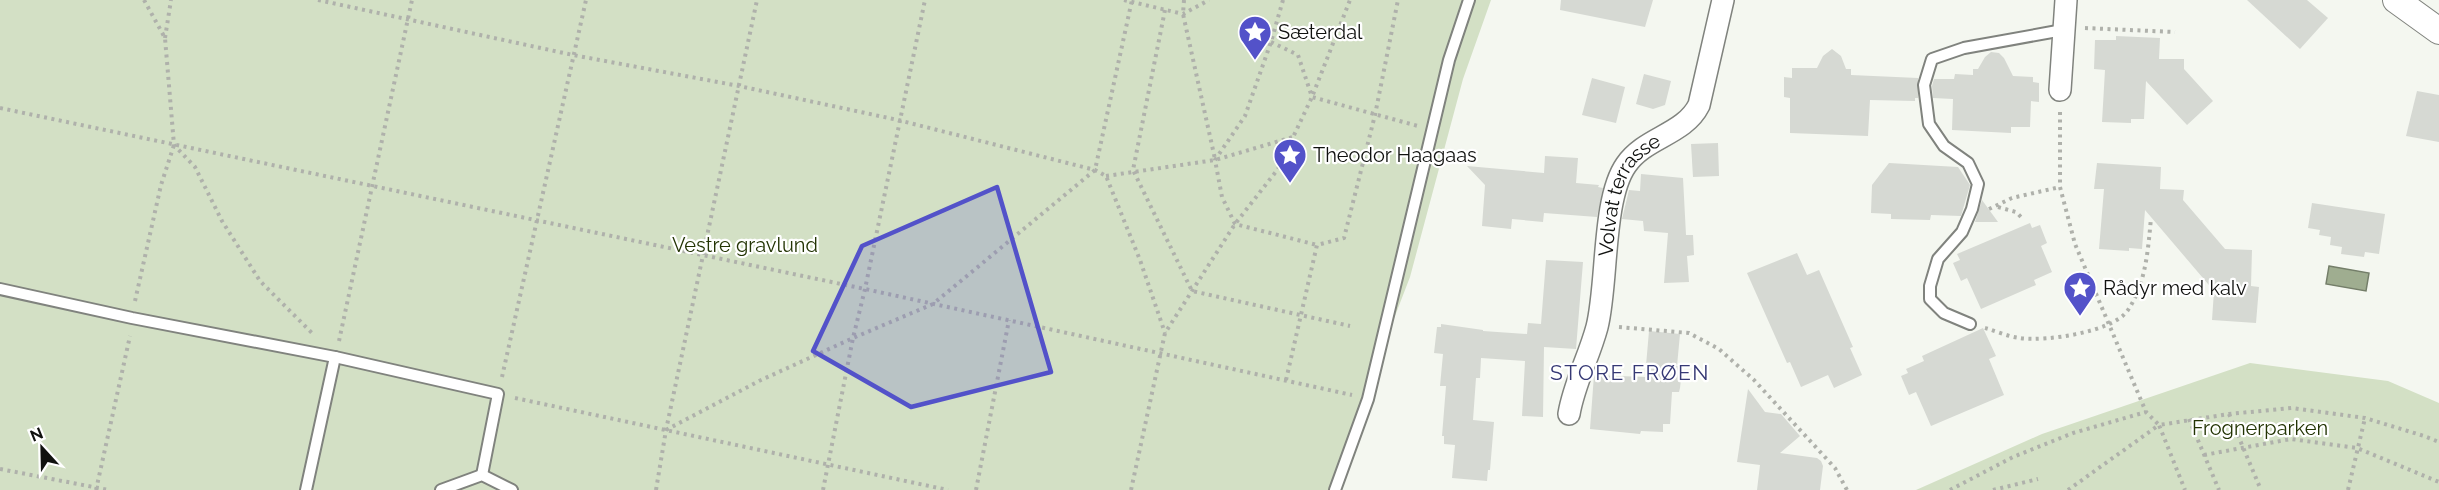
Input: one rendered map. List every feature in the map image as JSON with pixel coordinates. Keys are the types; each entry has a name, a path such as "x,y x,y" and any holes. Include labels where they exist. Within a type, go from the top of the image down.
{"street":[{"name":"Volvat terrasse","path":"1569,414 1572,398 1597,325 1614,198 1620,177 1626,164 1639,152 1694,116 1699,105 1723,0"},
{"path":"2060,90 2066,0"},
{"path":"2396,0 2428,18 2439,31"}],"lane":[{"path":"1335,490 1368,399 1449,60 1469,0"},
{"path":"1970,324 1944,313 1930,299 1930,286 1938,259 1962,231 1969,217 1978,184 1968,163 1944,146 1929,124 1924,85 1932,59 1964,48 2063,28"},
{"path":"0,290 335,357 498,394 482,475"},
{"path":"306,490 335,357"},
{"path":"441,490 482,475 512,490"}],"path":[{"path":"144,0 165,38"},
{"path":"171,0 165,38 174,145 195,167 222,221 260,281 335,357"},
{"path":"318,0 573,56 739,86 898,120 1095,170 1106,176 1140,260 1165,333"},
{"path":"335,357 412,0"},
{"path":"586,0 498,394 948,490"},
{"path":"656,490 666,430 757,0"},
{"path":"823,490 852,338 865,289 898,120 925,0"},
{"path":"1124,0 1183,14 1209,0"},
{"path":"1184,0 1183,14 1222,197 1235,224 1317,245 1344,238 1375,115 1398,0"},
{"path":"1215,160 1245,116 1271,42 1282,0"},
{"path":"1131,490 1165,333 1235,224 1278,169 1312,97 1350,0"},
{"path":"666,430 759,381 933,304 1095,170 1132,1"},
{"path":"1165,10 1133,170 1192,291"},
{"path":"2063,28 2175,32"},
{"path":"1271,42 1298,55 1312,97"},
{"path":"2060,90 2060,187 2074,244 2146,412 2158,425 2185,490"},
{"path":"1312,97 1433,130"},
{"path":"0,108 865,289 1368,399"},
{"path":"1106,176 1133,170 1215,160 1293,137"},
{"path":"1969,217 2012,198 2060,187"},
{"path":"1976,190 1990,192 1997,206 2021,216"},
{"path":"1970,324 2021,339 2043,339 2075,334 2118,321 2127,311 2142,279 2151,218"},
{"path":"1286,380 1317,245"},
{"path":"1192,291 1350,326"},
{"path":"976,490 1009,321"},
{"path":"1597,325 1689,333 1719,349 1754,380 1835,468 1847,490"},
{"path":"2068,490 2158,425 2189,419 2292,408 2365,418 2424,435 2439,442"},
{"path":"1950,490 2013,458 2073,433 2146,412"},
{"path":"2229,414 2261,490"},
{"path":"2348,490 2365,418"},
{"path":"2189,419 2218,490"},
{"path":"2204,455 2291,439 2357,448 2439,482"},
{"path":"0,469 109,490"},
{"path":"1993,490 2038,479"}],"highlighted area":[{"path":"997,187 1051,372 911,407 813,351 862,246"}],"green space":[{"name":"Vestre gravlund","path":"0,0 1491,0 1463,79 1410,277 1328,490 0,490"},
{"name":"Frognerparken","path":"2250,363 2388,381 2439,403 2439,490 1916,490 2042,434"}],"shaded area":[{"path":"2329,266 2369,273 2366,291 2326,284"}],"building":[{"path":"1561,0 1653,0 1645,27 1560,10"},
{"path":"2247,0 2307,0 2328,18 2300,49"},
{"path":"2116,36 2160,38 2159,59 2184,59 2184,69 2213,101 2187,125 2146,81 2144,119 2131,119 2131,123 2102,122 2105,70 2094,69 2095,40 2116,40"},
{"path":"1832,49 1841,56 1846,69 1851,69 1851,75 1918,78 1918,98 1915,98 1915,101 1870,100 1868,136 1790,133 1790,98 1784,97 1784,77 1792,78 1792,68 1817,68 1823,56"},
{"path":"1991,52 1999,53 2004,58 2013,76 2033,77 2033,82 2039,83 2039,102 2031,101 2030,127 2011,127 2011,133 1952,130 1953,99 1933,98 1934,79 1954,79 1955,74 1973,75 1973,69 1978,69"},
{"path":"1644,74 1671,81 1665,105 1653,109 1636,104"},
{"path":"1592,78 1625,87 1616,123 1582,115"},
{"path":"2417,91 2439,95 2439,142 2406,136"},
{"path":"1718,143 1719,176 1693,177 1691,144"},
{"path":"1545,156 1578,158 1576,183 1599,185 1598,187 1603,188 1597,217 1544,213 1543,222 1512,219 1511,229 1482,226 1485,185 1467,166 1544,173"},
{"path":"1889,163 1958,167 1970,185 1961,216 1931,215 1930,220 1891,219 1891,214 1871,213 1872,185"},
{"path":"2097,163 2161,167 2160,189 2184,190 2183,200 2225,249 2252,250 2251,286 2259,287 2256,323 2212,320 2214,291 2145,210 2142,249 2129,248 2129,251 2099,249 2104,189 2094,189"},
{"path":"1641,174 1683,178 1686,235 1693,235 1694,255 1687,256 1689,282 1664,283 1668,233 1644,231 1643,221 1622,219 1629,190 1640,191"},
{"path":"1982,200 1998,222 1975,222"},
{"path":"2312,203 2385,214 2379,254 2365,252 2364,257 2341,254 2342,247 2330,245 2331,237 2319,235 2320,230 2308,228"},
{"path":"2030,223 2032,228 2040,225 2047,243 2041,246 2052,272 2034,280 2036,285 1981,309 1967,278 1961,281 1953,263 1960,260 1957,254"},
{"path":"1797,253 1807,275 1819,270 1853,347 1850,348 1862,375 1834,388 1828,375 1801,387 1790,362 1787,363 1747,273"},
{"path":"1546,260 1583,262 1576,349 1544,347 1543,417 1522,416 1525,361 1481,358 1480,378 1476,378 1473,420 1494,422 1490,470 1488,470 1487,481 1452,478 1455,445 1444,444 1444,436 1442,436 1446,386 1440,386 1443,354 1434,353 1437,327 1441,327 1441,324 1483,331 1527,334 1528,323 1541,324"},
{"path":"1983,328 1996,356 1989,359 2004,395 1931,426 1916,392 1909,395 1901,376 1908,373 1906,369 1924,361 1922,356"},
{"path":"1649,331 1680,334 1677,366 1680,366 1682,370 1680,388 1679,392 1672,392 1670,424 1663,424 1663,432 1641,431 1640,434 1590,429 1594,375 1645,377"},
{"path":"1748,389 1765,412 1781,414 1800,436 1780,453 1817,458 1821,461 1823,466 1820,490 1757,490 1760,465 1737,462"}],"place":[{"name":"Sæterdal","path":"1255,61"},
{"name":"Theodor Haagaas","path":"1290,184"},
{"name":"Rådyr med kalv","path":"2080,317"}],"district":[{"name":"STORE FRØEN","path":"1630,372"}]}
